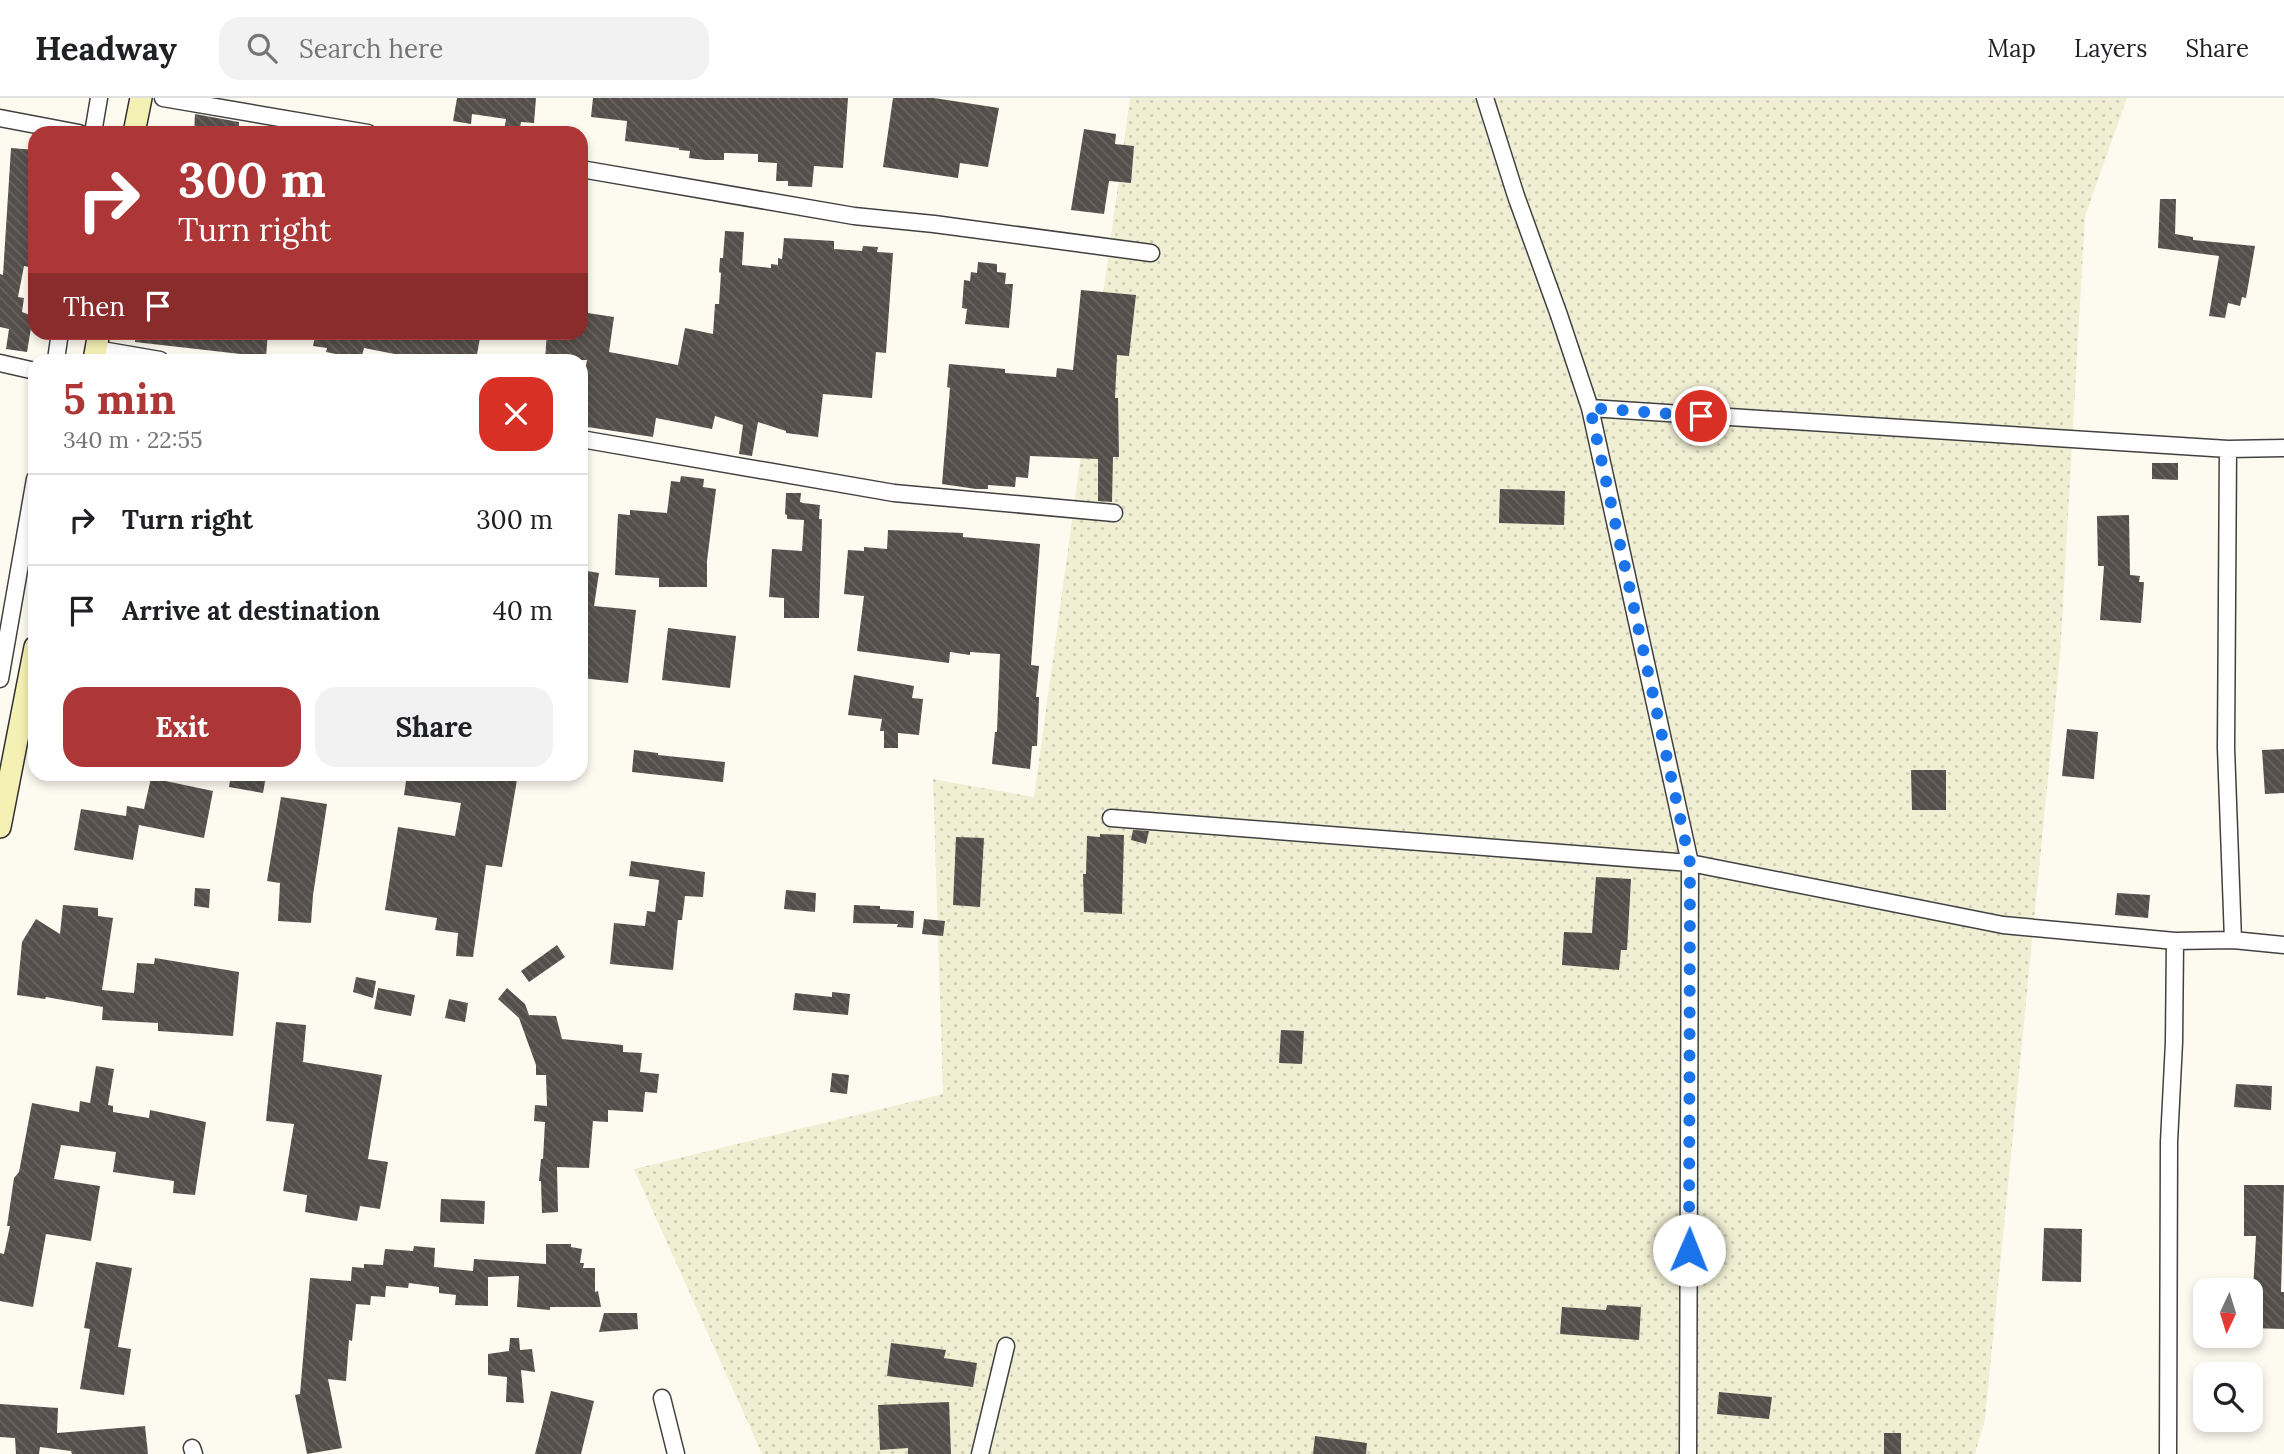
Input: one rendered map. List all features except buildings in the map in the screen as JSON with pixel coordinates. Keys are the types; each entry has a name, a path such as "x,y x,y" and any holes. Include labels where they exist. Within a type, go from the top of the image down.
{"main road":[{"path":"135,126 141,98"},
{"path":"0,827 28,683"}],"street":[{"path":"94,126 99,98"},
{"path":"163,98 327,126"},
{"path":"1485,98 1590,408 1690,863 1688,1454"},
{"path":"0,118 42,126"},
{"path":"588,170 854,216 1151,253"},
{"path":"96,347 130,354"},
{"path":"0,363 28,369"},
{"path":"1590,408 2228,449 2284,448"},
{"path":"588,440 894,494 1114,513"},
{"path":"2228,449 2226,748 2233,940"},
{"path":"0,679 3,641 28,514"},
{"path":"1111,818 1690,863 2003,925 2175,941 2233,940 2284,945"},
{"path":"2168,1454 2169,1142 2175,941"},
{"path":"980,1454 1006,1346"},
{"path":"662,1398 676,1454"}],"green space":[{"path":"1130,98 2127,98 2085,216 2060,656 1985,1419 1975,1454 762,1454 634,1169 943,1094 933,779 1034,797"}],"route":[{"path":"1689,1250 1690,863 1590,408 1701,416"}]}
